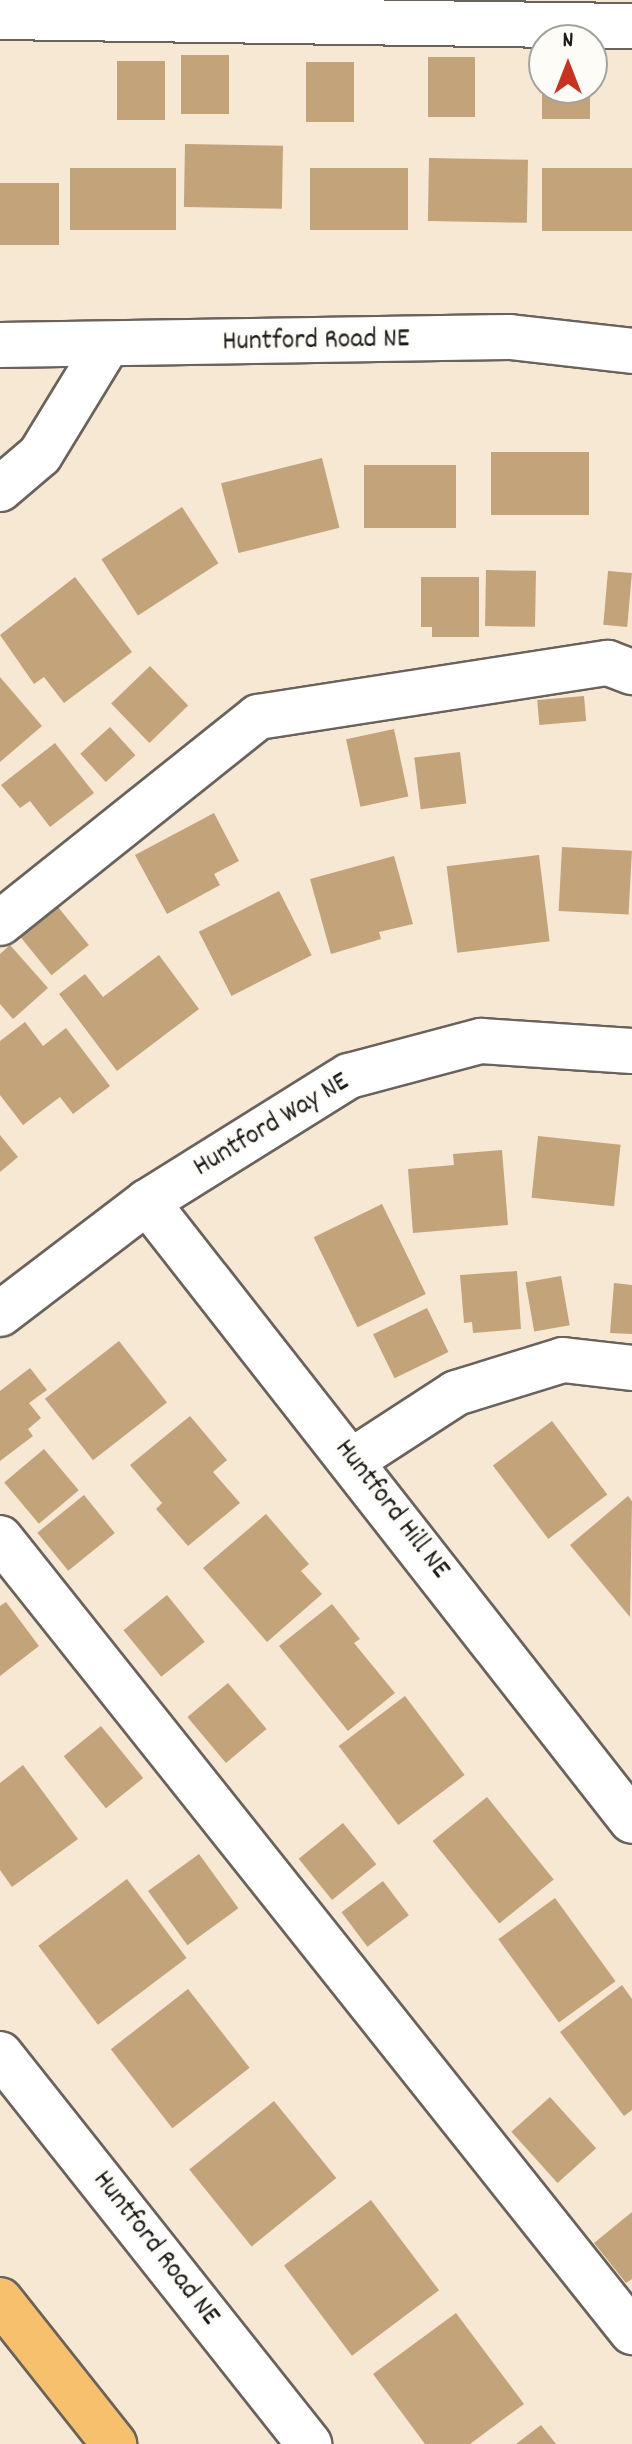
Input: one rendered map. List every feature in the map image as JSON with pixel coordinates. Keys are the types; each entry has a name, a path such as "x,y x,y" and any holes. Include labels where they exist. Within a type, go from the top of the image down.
{"main road":[{"path":"0,2300 114,2444"}],"street":[{"path":"0,17 632,26"},
{"name":"Huntford Road NE","path":"0,345 106,347 510,337 632,351"},
{"path":"0,489 40,455 106,347"},
{"path":"0,923 258,717 608,663 632,672"},
{"name":"Huntford Way NE","path":"0,1314 147,1202 349,1076 481,1041 632,1051"},
{"name":"Huntford Hill NE","path":"147,1202 353,1460 632,1821"},
{"path":"353,1460 456,1393 563,1360 632,1368"},
{"path":"0,1538 632,2332"},
{"name":"Huntford Road NE","path":"0,2054 309,2444"}],"building":[{"path":"181,55 229,55 229,114 181,114"},
{"path":"428,57 475,57 475,117 428,117"},
{"path":"117,61 165,61 165,120 117,120"},
{"path":"306,62 354,62 354,122 306,122"},
{"path":"542,104 590,104 590,119 542,119"},
{"path":"185,144 283,146 282,209 184,207"},
{"path":"429,158 528,160 527,223 428,221"},
{"path":"70,168 176,168 176,230 70,230"},
{"path":"310,168 408,168 408,230 310,230"},
{"path":"542,168 632,168 632,231 542,231"},
{"path":"0,183 59,183 59,245 0,245"},
{"path":"491,452 589,452 589,515 491,515"},
{"path":"322,458 339,528 239,553 221,483"},
{"path":"364,465 456,465 456,528 364,528"},
{"path":"182,507 218,563 138,615 101,559"},
{"path":"486,570 536,571 535,627 485,626"},
{"path":"608,571 632,573 627,627 603,625"},
{"path":"75,577 132,652 64,703 44,677 34,684 0,635"},
{"path":"421,577 479,577 479,637 432,637 432,627 421,627"},
{"path":"150,666 188,706 149,743 111,704"},
{"path":"0,677 42,726 0,762"},
{"path":"584,696 586,721 539,725 537,700"},
{"path":"110,727 135,755 106,782 80,754"},
{"path":"394,729 408,796 360,807 346,739"},
{"path":"55,743 94,793 50,827 30,801 20,808 1,785"},
{"path":"460,752 466,804 421,809 414,758"},
{"path":"214,813 239,861 214,874 220,885 167,914 135,855"},
{"path":"562,847 632,851 629,915 559,911"},
{"path":"539,855 550,941 457,953 447,866"},
{"path":"394,856 413,924 379,932 381,939 331,954 310,879"},
{"path":"279,891 312,955 231,996 199,932"},
{"path":"58,907 89,945 52,975 21,937"},
{"path":"10,945 48,988 13,1019 0,1004 0,954"},
{"path":"159,955 199,1009 117,1071 59,994 85,974 103,997"},
{"path":"25,1022 43,1046 66,1028 110,1086 73,1114 60,1097 23,1125 0,1095 0,1041"},
{"path":"0,1135 18,1157 0,1172"},
{"path":"538,1136 621,1145 614,1206 532,1198"},
{"path":"502,1150 508,1225 413,1233 408,1169 454,1165 453,1154"},
{"path":"382,1204 426,1294 358,1327 314,1237"},
{"path":"517,1271 521,1329 473,1333 472,1322 464,1323 460,1275"},
{"path":"561,1276 570,1325 534,1331 526,1282"},
{"path":"614,1283 632,1285 632,1334 610,1333"},
{"path":"427,1308 448,1352 395,1378 373,1334"},
{"path":"119,1341 167,1402 93,1460 45,1399"},
{"path":"30,1368 47,1390 29,1403 41,1418 28,1429 33,1436 0,1461 0,1391"},
{"path":"190,1416 227,1460 213,1472 240,1503 188,1546 156,1509 162,1503 130,1465"},
{"path":"552,1421 607,1494 548,1539 493,1466"},
{"path":"44,1449 79,1490 39,1524 4,1482"},
{"path":"84,1495 115,1533 68,1571 37,1533"},
{"path":"628,1496 632,1501 630,1617 570,1545"},
{"path":"266,1514 309,1564 301,1571 322,1594 267,1642 203,1568"},
{"path":"167,1595 205,1642 161,1677 123,1630"},
{"path":"6,1602 39,1646 0,1676 0,1606"},
{"path":"332,1604 360,1639 354,1643 395,1693 348,1731 279,1646"},
{"path":"228,1683 267,1729 226,1763 187,1717"},
{"path":"405,1696 465,1775 398,1825 339,1746"},
{"path":"101,1726 143,1778 106,1808 64,1756"},
{"path":"23,1765 78,1839 12,1887 0,1870 0,1783"},
{"path":"487,1797 554,1879 499,1923 433,1841"},
{"path":"343,1823 376,1864 332,1900 299,1859"},
{"path":"199,1854 238,1908 187,1945 148,1891"},
{"path":"127,1879 187,1958 98,2025 38,1946"},
{"path":"383,1881 409,1915 367,1947 341,1912"},
{"path":"555,1898 616,1981 559,2022 498,1939"},
{"path":"622,1985 632,1999 632,2110 624,2116 560,2032"},
{"path":"188,1989 250,2068 172,2128 111,2049"},
{"path":"550,2097 596,2148 558,2183 511,2132"},
{"path":"274,2101 336,2178 252,2247 189,2170"},
{"path":"371,2200 439,2290 352,2356 284,2266"},
{"path":"632,2212 632,2279 626,2283 594,2243"},
{"path":"456,2313 524,2404 470,2444 425,2444 373,2374"},
{"path":"541,2425 556,2444 516,2444"}]}
